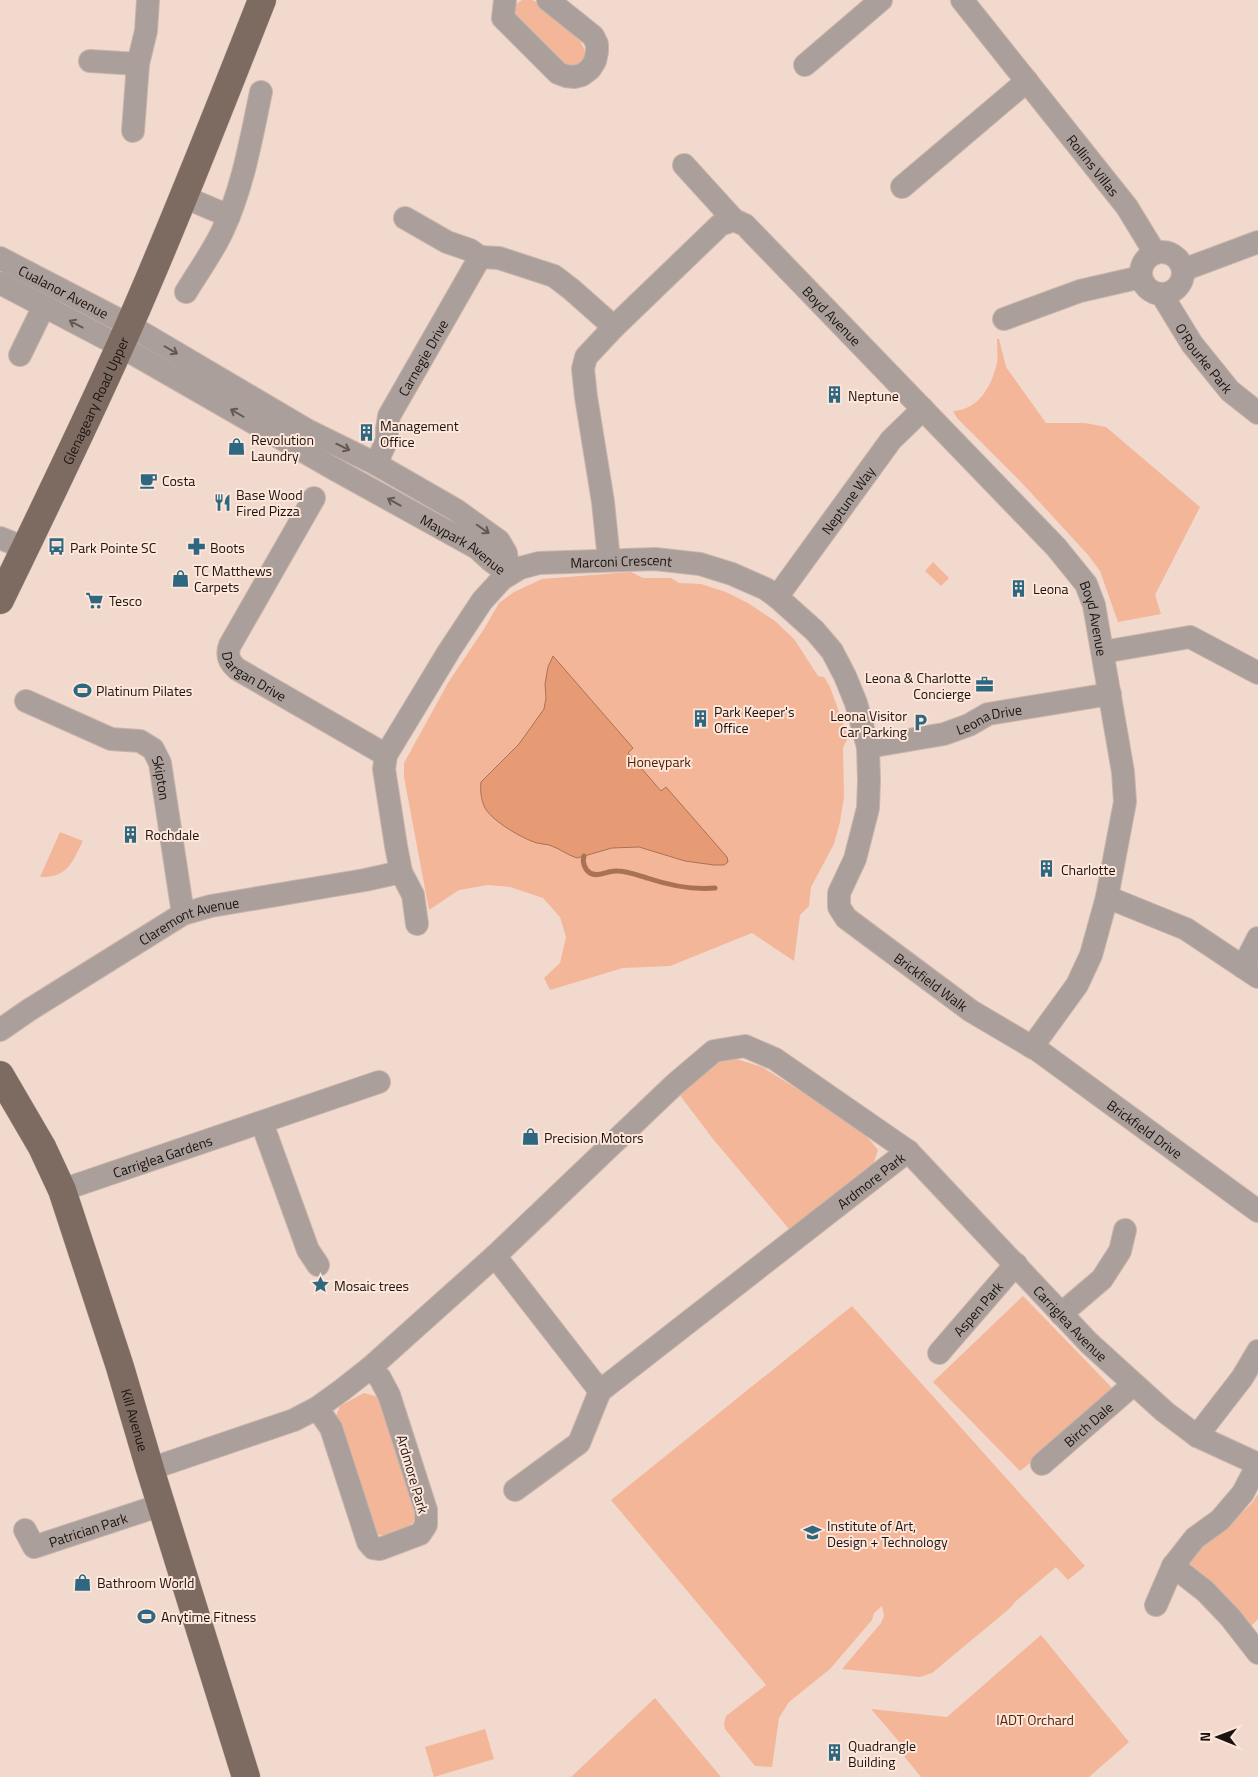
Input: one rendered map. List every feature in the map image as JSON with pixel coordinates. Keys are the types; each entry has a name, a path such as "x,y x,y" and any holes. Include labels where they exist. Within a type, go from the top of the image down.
{"main road":[{"name":"Glenageary Road Upper","path":"0,600 85,424 125,336 184,197 262,0"},
{"name":"Kill Avenue","path":"0,1075 42,1146 62,1190 120,1367 246,1777"}],"street":[{"path":"133,131 138,64 146,31 148,0"},
{"path":"505,0 503,18 558,73 574,77 582,75 590,69 595,60 597,44 593,36 548,0"},
{"path":"805,65 880,0"},
{"name":"Rollins Villas","path":"962,0 1127,207 1154,253"},
{"path":"90,61 138,64"},
{"path":"902,187 1028,81"},
{"path":"186,292 222,232 228,216 247,158 261,92"},
{"name":"Boyd Avenue","path":"684,165 734,220 745,225 1056,547 1086,584 1094,605 1103,652 1123,772 1125,802 1107,897 1091,955 1077,985 1032,1047"},
{"path":"184,197 228,216"},
{"path":"405,218 447,242 470,250 480,257 499,258 554,276 571,288 614,327"},
{"path":"609,560 603,502 586,397 583,369 586,357 614,327 720,225 734,220"},
{"path":"1183,270 1258,242"},
{"path":"1162,252 1176,257 1181,262 1183,277 1181,284 1176,290 1162,295 1148,290 1141,277 1144,263 1154,253 1162,252"},
{"name":"Carnegie Drive","path":"376,464 387,440 390,416 480,257"},
{"name":"Cualanor Avenue","path":"0,258 125,336"},
{"path":"1004,319 1080,291 1141,277"},
{"name":"Cualanor Avenue","path":"0,282 44,306 125,336"},
{"name":"O'Rourke Park","path":"1162,295 1192,344 1224,384 1258,413"},
{"name":"Cualanor Avenue","path":"20,354 44,306"},
{"name":"Maypark Avenue","path":"125,336 303,439 477,548 509,574"},
{"name":"Neptune Way","path":"777,597 890,440 923,409"},
{"name":"Maypark Avenue","path":"303,439 376,464 456,510 499,541 506,553 509,574"},
{"name":"Dargan Drive","path":"314,498 230,645 228,659 237,669 386,755"},
{"path":"0,538 26,548"},
{"name":"Marconi Crescent","path":"386,755 449,651 482,601 491,589 509,574 520,568 539,563 655,559 700,564 732,574 766,589 815,631 832,651 856,702 868,747 868,808 855,859 839,893 840,907"},
{"path":"1103,652 1190,637 1258,673"},
{"name":"Leona Drive","path":"868,747 944,734 969,725 988,714 1110,694"},
{"name":"Skipton","path":"26,701 111,738 140,741 153,749 160,762 184,914"},
{"path":"386,755 384,769 401,872 410,887 417,924"},
{"name":"Claremont Avenue","path":"0,1030 36,1005 184,914 211,906 365,880 401,872"},
{"path":"1107,897 1186,929 1251,972 1258,938"},
{"name":"Brickfield Walk","path":"840,907 846,918 971,1011 1032,1047"},
{"name":"Ardmore Park","path":"150,1469 294,1420 317,1408 370,1368 495,1256 674,1085 714,1051 745,1046 775,1059 908,1150 600,1391"},
{"name":"Brickfield Drive","path":"1032,1047 1258,1211"},
{"name":"Carriglea Gardens","path":"62,1190 379,1082"},
{"path":"262,1123 308,1250 318,1265"},
{"name":"Carriglea Avenue","path":"908,1150 1089,1343 1165,1412 1197,1436 1258,1464"},
{"path":"1061,1314 1102,1279 1120,1250 1125,1230"},
{"path":"495,1256 600,1391 578,1443 515,1490"},
{"name":"Aspen Park","path":"939,1353 1016,1264"},
{"path":"1197,1436 1242,1378 1258,1351"},
{"name":"Ardmore Park","path":"317,1408 331,1428 368,1542 373,1548 380,1549 420,1534 426,1525 426,1510 389,1395 380,1378 370,1368"},
{"name":"Birch Dale","path":"1042,1464 1134,1384"},
{"path":"1156,1605 1173,1566 1195,1538 1220,1520 1243,1494 1258,1464"},
{"name":"Patrician Park","path":"26,1530 34,1547 161,1505"},
{"path":"1173,1566 1205,1591 1230,1617 1258,1653"}],"green space":[{"path":"522,0 537,2 580,41 586,52 583,63 567,69 518,27 512,11 515,5"},
{"path":"997,339 999,339 1006,367 1046,423 1085,423 1106,427 1200,507 1155,595 1161,614 1118,622 1100,571 1089,556 1022,483 957,418 953,411 962,410 970,406 988,388 997,363"},
{"path":"933,562 949,578 941,586 925,571"},
{"name":"Honeypark","path":"631,572 643,578 671,578 679,583 701,584 726,592 748,603 775,621 794,639 818,676 824,677 830,687 848,737 843,748 844,797 840,822 834,844 811,887 809,906 800,915 794,961 752,933 670,966 623,968 550,990 544,978 560,963 566,937 560,917 543,898 510,887 488,885 459,890 429,910 404,777 404,763 448,683 499,603 514,592 542,579"},
{"path":"60,832 83,841 72,862 63,872 49,877 40,877"},
{"path":"727,1056 762,1067 859,1127 878,1150 873,1165 789,1229 713,1139 679,1094"},
{"path":"1023,1296 1117,1393 1020,1471 933,1382"},
{"path":"852,1306 1085,1566 1068,1580 1056,1567 932,1673 920,1677 842,1669 881,1623 884,1616 882,1606 874,1613 872,1620 830,1669 789,1702 779,1718 772,1767 755,1766 725,1729 724,1724 726,1716 766,1685 611,1500"},
{"path":"364,1393 379,1399 416,1517 412,1524 404,1530 386,1536 374,1533 336,1416 340,1406"},
{"path":"1258,1494 1258,1619 1251,1626 1222,1591 1187,1562 1202,1543 1226,1528 1251,1504"},
{"name":"IADT Orchard","path":"1041,1635 1129,1742 1089,1777 921,1777 904,1756 908,1752 871,1709 947,1717"},
{"path":"655,1698 721,1777 571,1777"},
{"path":"485,1729 494,1759 434,1777 425,1747"}],"shaded area":[{"path":"553,656 633,748 628,753 661,791 666,787 727,857 728,862 724,865 714,865 685,861 639,847 612,848 577,858 553,846 524,838 501,824 489,813 485,808 482,798 481,782 519,744 544,709 546,698 545,684 548,667"}],"waterway":[{"path":"584,856 585,868 593,874 621,871 663,883 698,888 715,888"}],"place":[{"name":"Neptune","path":"834,395"},
{"name":"Management Office","path":"366,433"},
{"name":"Revolution Laundry","path":"237,447"},
{"name":"Costa","path":"148,480"},
{"name":"Base Wood Fired Pizza","path":"222,502"},
{"name":"Park Pointe SC","path":"56,547"},
{"name":"Boots","path":"196,547"},
{"name":"TC Matthews Carpets","path":"180,578"},
{"name":"Leona","path":"1019,588"},
{"name":"Tesco","path":"95,600"},
{"name":"Leona & Charlotte Concierge","path":"985,685"},
{"name":"Platinum Pilates","path":"82,690"},
{"name":"Park Keeper's Office","path":"700,719"},
{"name":"Leona Visitor Car Parking","path":"921,723"},
{"name":"Rochdale","path":"131,834"},
{"name":"Charlotte","path":"1047,869"},
{"name":"Precision Motors","path":"530,1137"},
{"name":"Mosaic trees","path":"320,1285"},
{"name":"Institute of Art, Design + Technology","path":"813,1533"},
{"name":"Bathroom World","path":"83,1582"},
{"name":"Anytime Fitness","path":"147,1616"},
{"name":"Quadrangle Building","path":"834,1753"}]}
